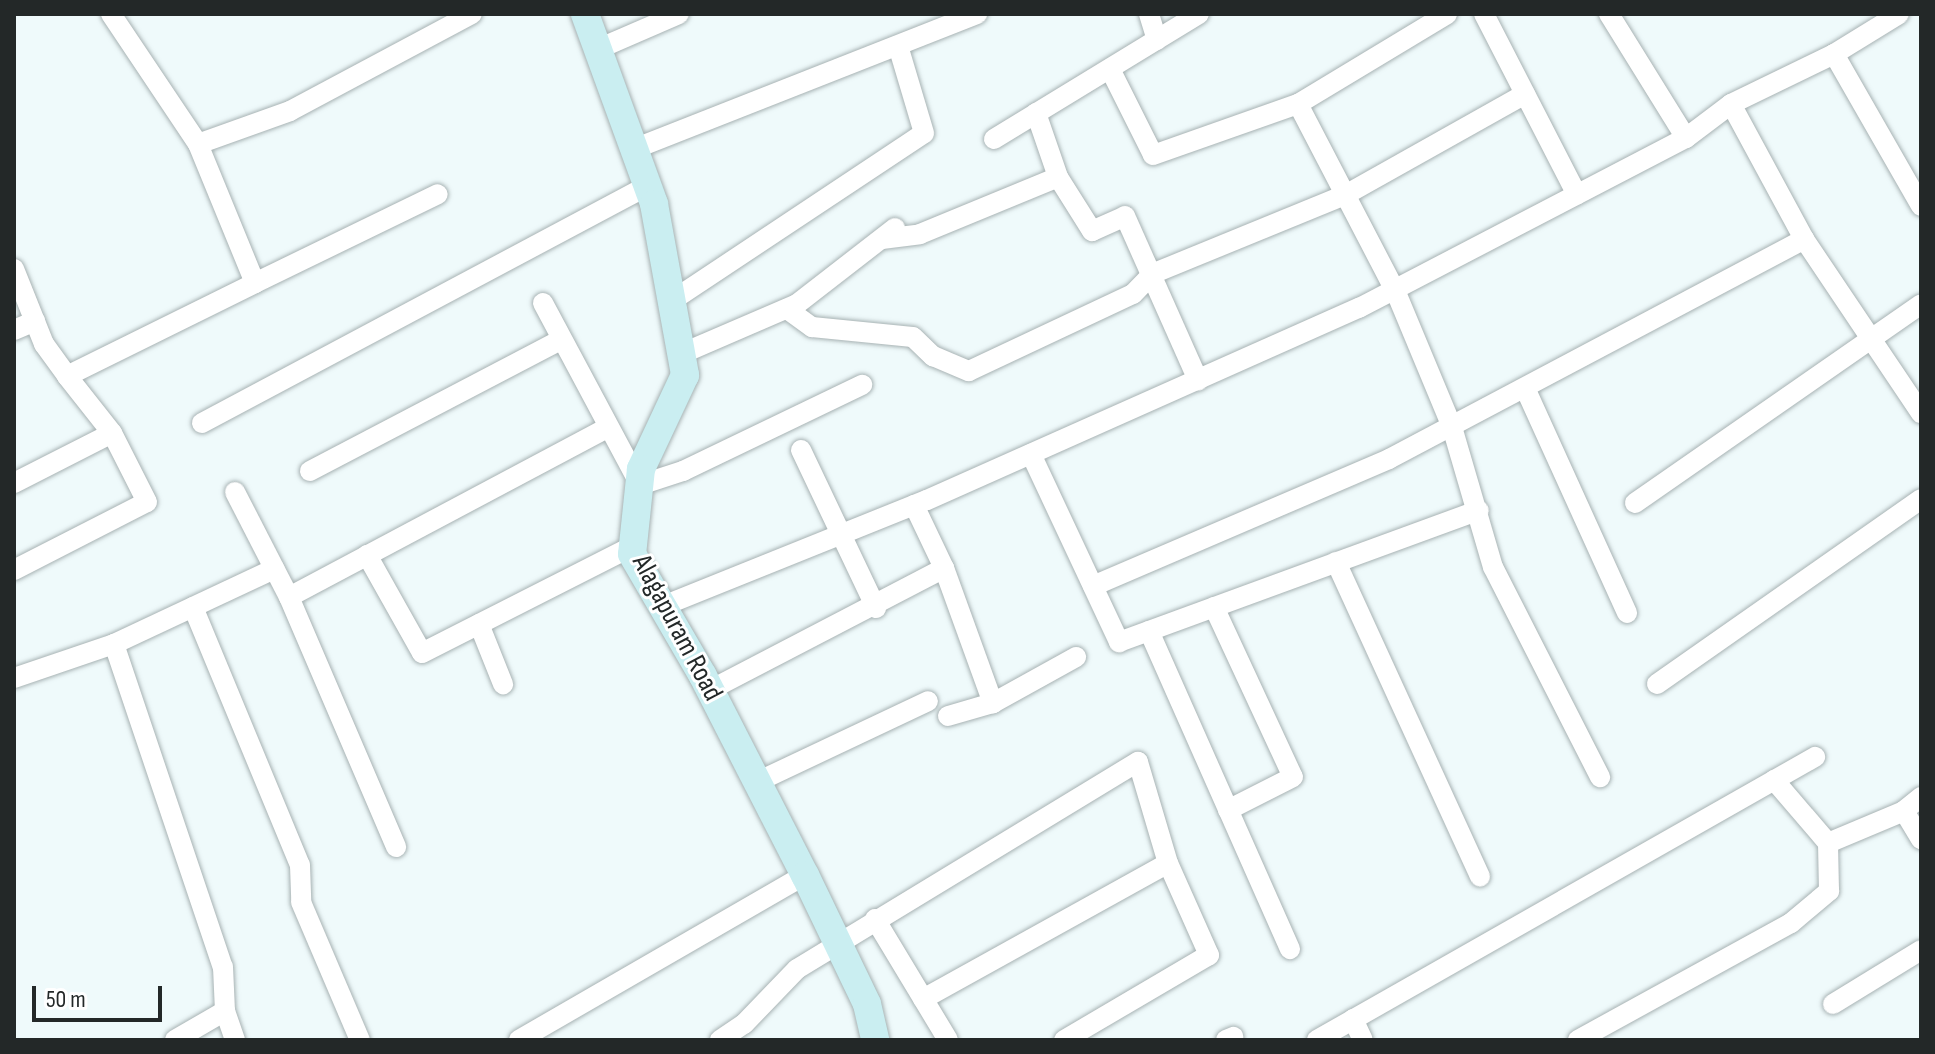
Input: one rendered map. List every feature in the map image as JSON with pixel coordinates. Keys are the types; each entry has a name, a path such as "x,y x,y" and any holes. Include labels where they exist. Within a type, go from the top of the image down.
{"main road":[{"name":"Alagapuram Road","path":"585,14 647,186 673,300 685,375 641,469 632,554 710,690 805,875 867,1004 875,1040"}],"street":[{"path":"111,14 198,144 255,283"},
{"path":"198,144 290,111 472,14"},
{"path":"598,49 679,14"},
{"path":"634,149 977,14"},
{"path":"1149,14 1157,40"},
{"path":"994,139 1199,14"},
{"path":"1110,69 1153,155 1298,104 1447,14"},
{"path":"1484,14 1577,195"},
{"path":"1609,14 1686,138"},
{"path":"663,606 914,505 1395,290 1686,138 1731,104 1834,54 1899,14"},
{"path":"673,300 924,133 898,46"},
{"path":"1834,54 1921,206"},
{"path":"787,309 812,327 913,337 933,356 969,371 1133,294 1152,274 1347,194 1525,94"},
{"path":"1298,104 1395,290 1452,427 1479,510 1493,567 1600,777"},
{"path":"1731,104 1804,239 1921,413"},
{"path":"1036,113 1058,177 1092,231 1125,216 1198,380"},
{"path":"681,354 787,309 888,234 920,234 1058,177"},
{"path":"202,423 647,186"},
{"path":"67,376 438,194"},
{"path":"1093,586 1389,459 1804,239"},
{"path":"14,269 44,344 112,433 147,502 14,570"},
{"path":"543,303 640,485 683,471 862,385"},
{"path":"1635,503 1921,304"},
{"path":"14,330 35,321"},
{"path":"310,471 562,339"},
{"path":"1525,388 1627,613"},
{"path":"289,597 609,427"},
{"path":"14,483 112,433"},
{"path":"801,450 876,608"},
{"path":"1031,454 1119,642 1479,510"},
{"path":"235,492 289,597 396,847"},
{"path":"1657,684 1921,499"},
{"path":"914,505 944,568 993,703"},
{"path":"367,555 422,653 633,546"},
{"path":"1336,562 1480,877"},
{"path":"710,690 876,608 944,568"},
{"path":"14,678 114,644 274,569"},
{"path":"193,607 300,865 301,902 360,1040"},
{"path":"1214,607 1293,777 1228,810"},
{"path":"479,624 503,684"},
{"path":"1149,631 1290,949"},
{"path":"114,644 223,967 225,1011 235,1040"},
{"path":"948,716 993,703 1076,657"},
{"path":"757,782 928,701"},
{"path":"1317,1040 1815,757"},
{"path":"720,1040 744,1024 797,969 837,942 1138,762 1168,863 1209,955 1064,1040"},
{"path":"1578,1040 1791,923 1829,891 1828,843 1774,780"},
{"path":"1828,843 1904,811 1921,797"},
{"path":"1904,811 1921,839"},
{"path":"923,999 1168,863"},
{"path":"519,1040 805,875"},
{"path":"875,919 948,1040"},
{"path":"1833,1004 1921,950"},
{"path":"175,1040 225,1011"},
{"path":"1353,1019 1363,1040"}]}
